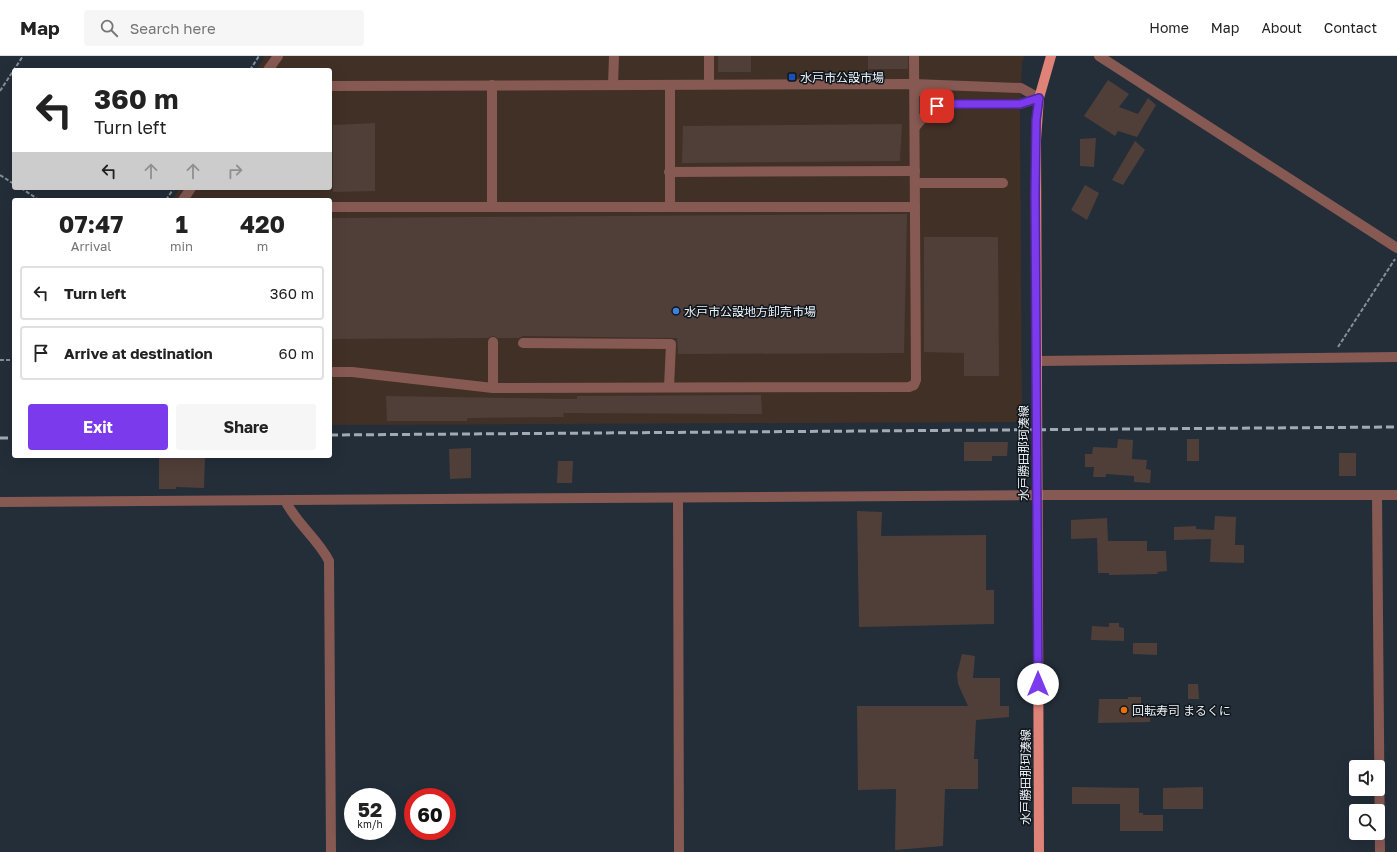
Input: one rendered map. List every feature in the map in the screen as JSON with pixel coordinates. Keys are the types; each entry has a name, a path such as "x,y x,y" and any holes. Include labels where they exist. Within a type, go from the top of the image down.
{"main road":[{"name":"水戸勝田那珂湊線","path":"1039,852 1035,170 1036,120 1039,98 1050,56"}],"street":[{"path":"269,68 278,56"},
{"path":"613,85 614,56"},
{"path":"709,56 709,84"},
{"path":"332,372 352,372 493,388 909,387 914,385 916,380 916,183 914,56"},
{"path":"1099,56 1397,248"},
{"path":"914,84 930,99 945,104 1020,104 1039,98"},
{"path":"332,86 914,84 1021,88 1039,98"},
{"path":"492,85 492,207"},
{"path":"670,85 670,208"},
{"path":"915,127 930,109 945,104"},
{"path":"669,172 915,171"},
{"path":"916,183 1003,183"},
{"path":"332,207 915,207"},
{"path":"493,388 494,342"},
{"path":"523,343 671,344 669,387"},
{"path":"1036,361 1397,356"},
{"path":"1377,495 1380,852"},
{"path":"0,502 286,502 1037,496 1397,495"},
{"path":"678,499 679,852"},
{"path":"286,502 290,510 323,547 329,561 331,852"}],"path":[{"path":"15,68 23,56"},
{"path":"251,68 259,56"},
{"path":"0,91 12,73"},
{"path":"0,175 12,183"},
{"path":"23,190 36,198"},
{"path":"1332,357 1397,256"},
{"path":"0,360 12,360"}],"shaded area":[{"name":"水戸市公設地方卸売市場","path":"265,56 1025,56 1022,62 1020,117 1022,422 332,425 332,198 173,198 179,190 332,190 332,68 257,68"}],"building":[{"path":"718,56 751,56 751,72 718,72"},
{"path":"868,56 908,56 908,69 868,69"},
{"path":"1108,80 1129,94 1119,107 1138,114 1148,98 1156,105 1137,137 1118,131 1115,136 1084,116"},
{"path":"375,123 375,191 333,192 333,125"},
{"path":"902,124 900,161 682,163 683,126"},
{"path":"1096,138 1094,167 1080,166 1080,139"},
{"path":"1135,141 1145,150 1123,185 1112,180"},
{"path":"1085,185 1099,193 1087,220 1071,210"},
{"path":"907,214 904,353 678,354 677,338 523,336 519,338 498,338 493,336 488,338 332,339 332,218"},
{"path":"924,237 998,237 999,376 964,376 964,353 924,352"},
{"path":"761,395 762,414 563,413 564,417 467,418 467,421 387,421 386,396 577,399 577,396"},
{"path":"1118,439 1133,440 1132,459 1147,460 1146,469 1151,470 1150,483 1134,482 1134,476 1106,474 1106,477 1093,477 1094,467 1085,467 1085,454 1092,454 1093,447 1117,448"},
{"path":"1187,439 1199,439 1199,461 1187,461"},
{"path":"964,442 1008,442 1007,456 992,456 992,461 964,461"},
{"path":"471,448 471,478 450,479 449,449"},
{"path":"1339,453 1356,453 1356,476 1339,476"},
{"path":"159,458 205,458 204,488 176,487 176,489 159,489"},
{"path":"558,461 573,461 572,483 557,483"},
{"path":"857,511 882,512 881,536 986,535 986,590 994,590 994,624 859,627"},
{"path":"1215,516 1236,517 1235,545 1244,545 1244,563 1210,562 1211,539 1174,540 1174,527 1196,526 1196,529 1214,530"},
{"path":"1107,518 1108,541 1147,541 1147,551 1166,551 1167,571 1157,572 1158,574 1109,575 1109,573 1098,573 1097,538 1071,539 1071,520"},
{"path":"1109,623 1119,623 1119,627 1124,628 1124,641 1091,640 1092,626 1109,627"},
{"path":"1133,643 1157,643 1157,655 1133,654"},
{"path":"962,654 975,656 973,678 1000,678 1000,706 1009,706 1009,717 976,720 974,759 978,759 978,789 945,789 943,846 895,850 896,789 858,790 857,706 968,706 958,684 957,674"},
{"path":"1188,684 1198,684 1199,699 1188,699"},
{"name":"回転寿司 まるくに","path":"1128,697 1141,697 1141,704 1150,704 1150,722 1098,723 1099,699 1128,699"},
{"path":"1072,787 1139,788 1139,813 1143,813 1143,815 1163,815 1163,831 1120,831 1120,804 1072,804"},
{"path":"1203,787 1203,809 1163,809 1163,788"}],"railway":[{"path":"332,435 1397,427"},
{"path":"0,438 12,438"}],"place":[{"name":"水戸市公設市場","path":"792,77"},
{"name":"水戸市公設地方卸売市場","path":"676,311"},
{"name":"回転寿司 まるくに","path":"1124,710"}],"route":[{"path":"937,106 945,104 1020,104 1039,98 1036,120 1035,193 1038,684"}]}
